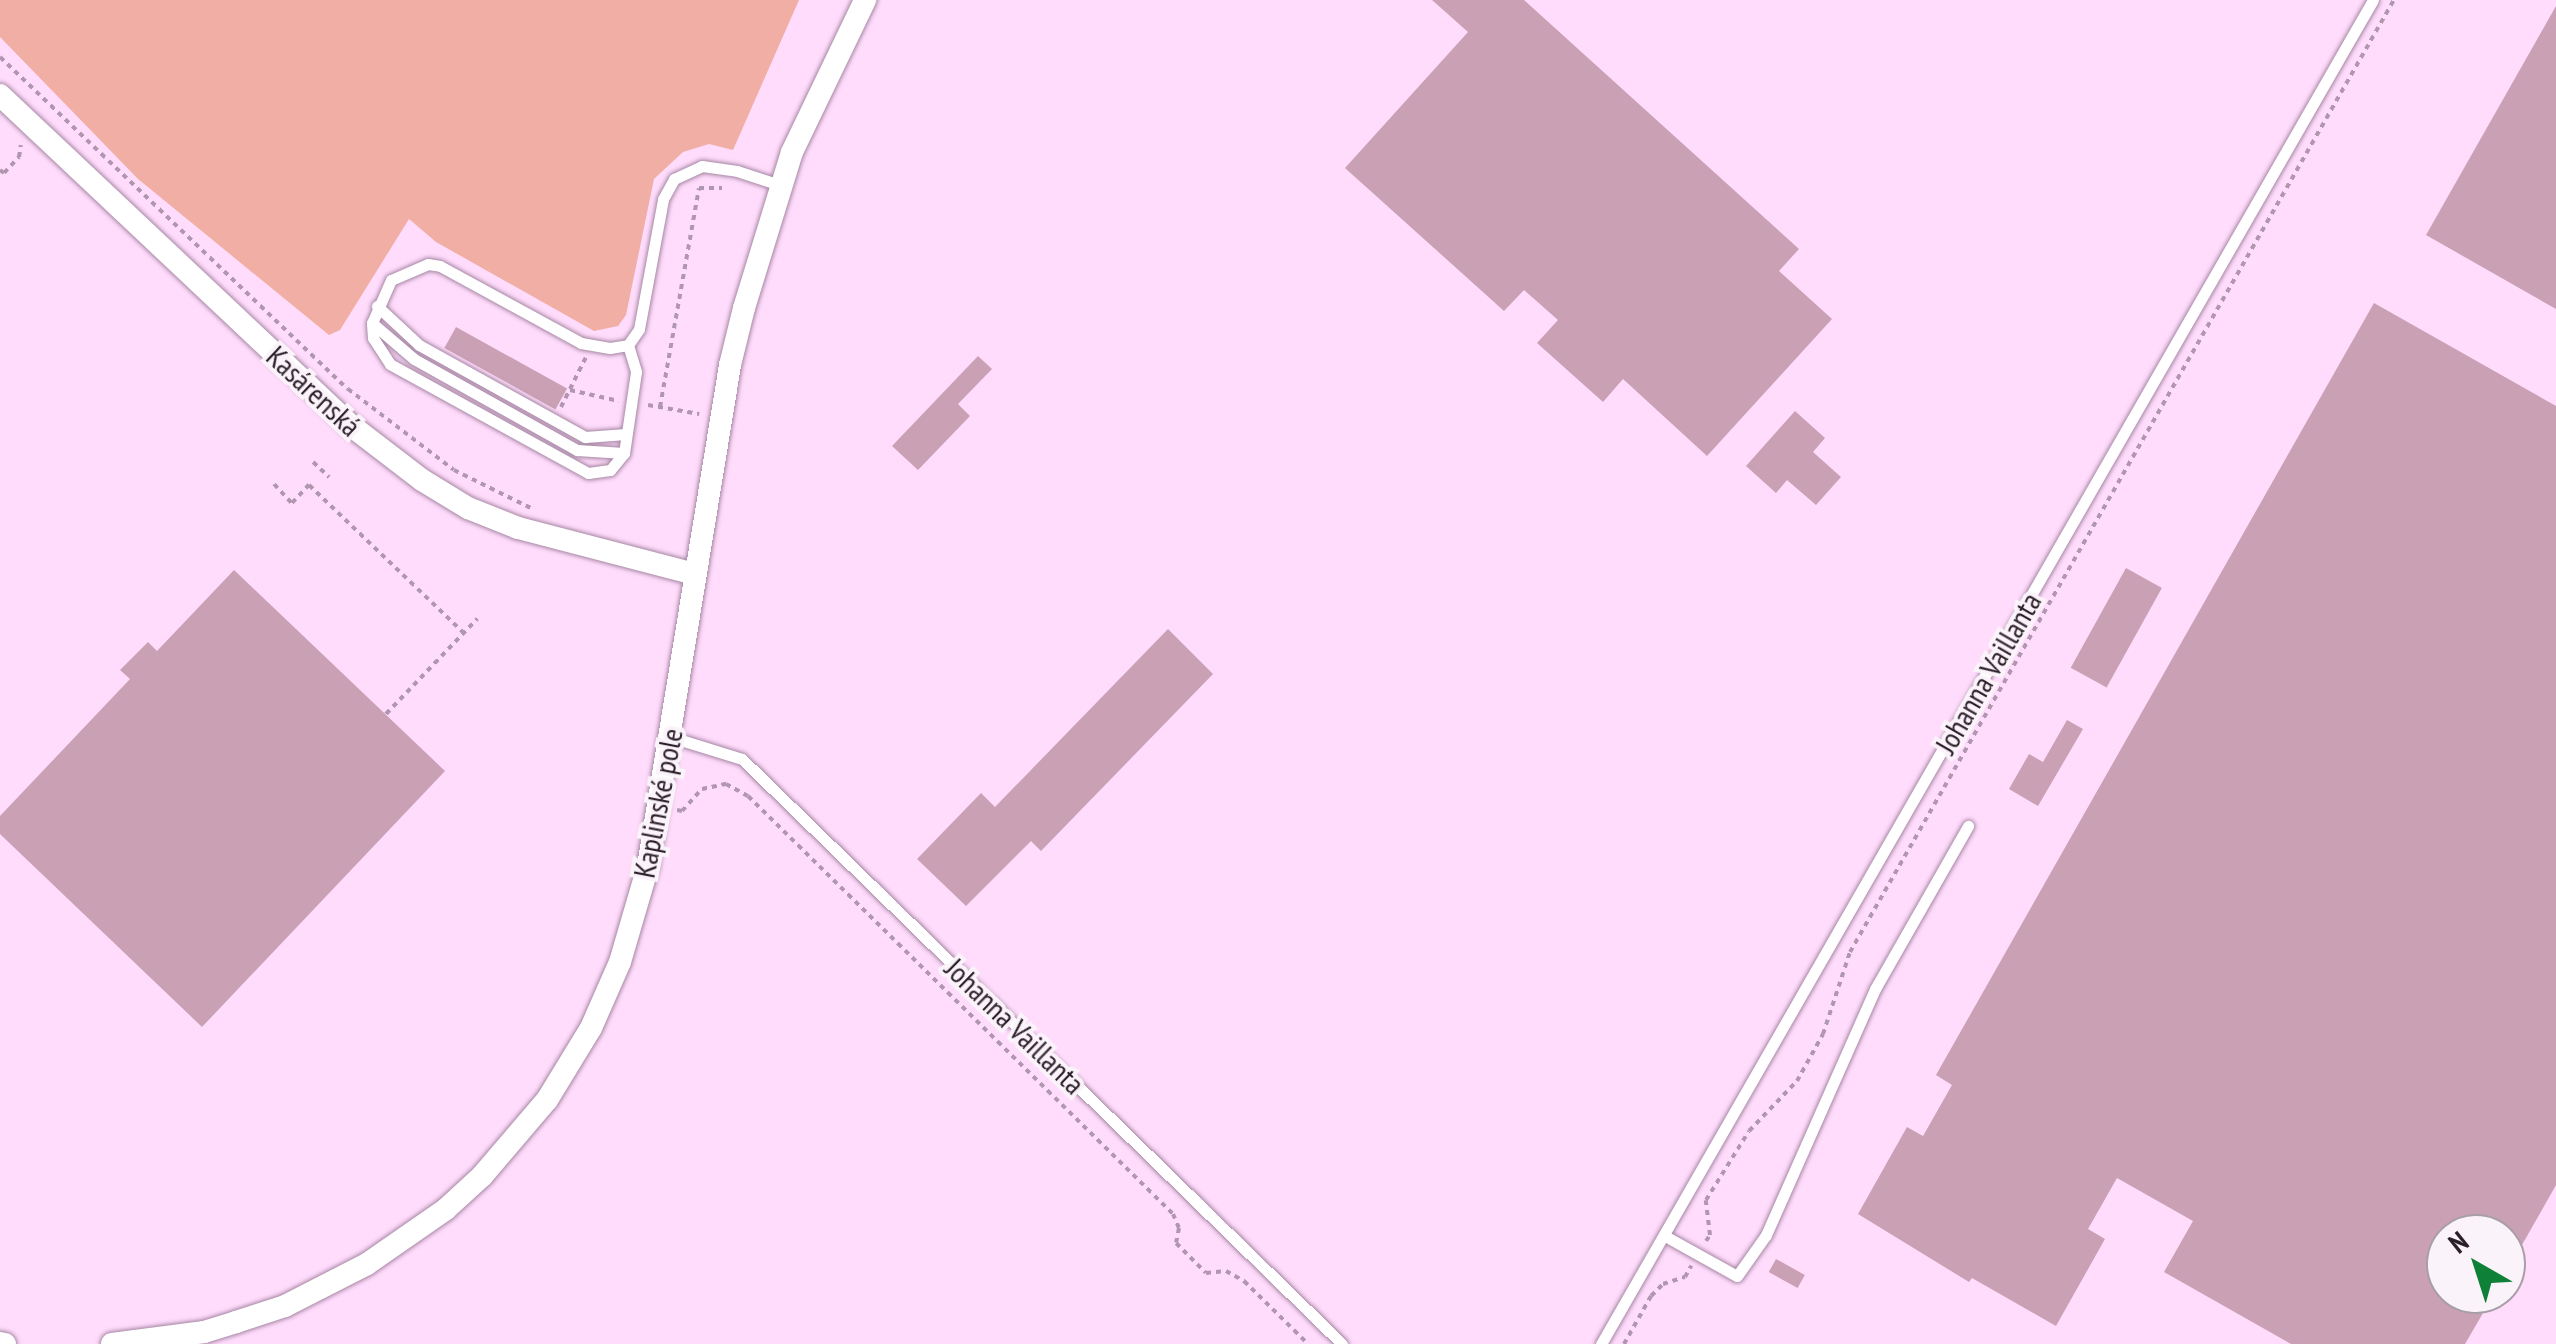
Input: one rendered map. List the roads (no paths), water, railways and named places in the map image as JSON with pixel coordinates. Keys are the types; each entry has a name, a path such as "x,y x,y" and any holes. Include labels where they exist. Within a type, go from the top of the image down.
{"street":[{"name":"Kaplinské pole","path":"112,1344 204,1332 300,1299 410,1236 482,1176 547,1100 591,1028 634,920 658,808 730,365 780,185 822,84 865,0"},
{"name":"Kasárenská","path":"0,95 348,424 422,480 468,508 518,528 695,574"}],"lane":[{"name":"Johanna Vaillanta","path":"1601,1344 2372,0"},
{"path":"628,345 638,332 663,199 674,179 702,166 737,171 780,185"},
{"path":"428,264 440,266 590,346 628,345 636,372 624,453 610,470 588,473 390,364 372,338 372,323 376,306 391,280 428,264"},
{"path":"376,306 419,345 585,437 626,434"},
{"path":"372,323 414,359 577,450 624,453"},
{"name":"Johanna Vaillanta","path":"671,737 742,759 1342,1344"},
{"path":"1666,1236 1737,1276 1766,1235 1875,989 1968,826"}]}
